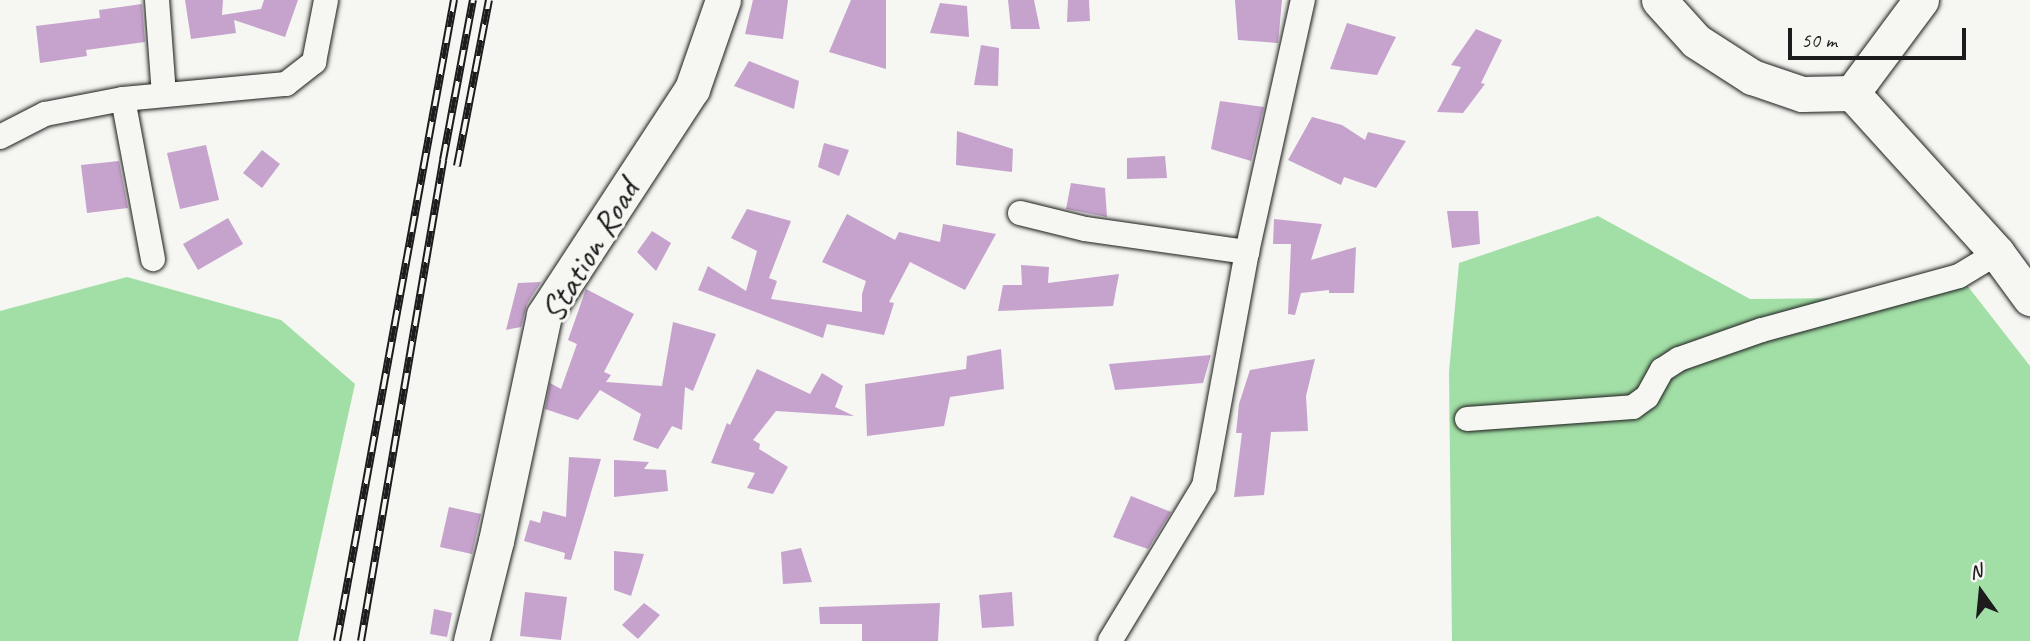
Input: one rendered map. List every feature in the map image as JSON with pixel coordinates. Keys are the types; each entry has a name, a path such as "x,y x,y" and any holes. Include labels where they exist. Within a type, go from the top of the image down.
{"street":[{"path":"158,0 164,95"},
{"path":"0,136 45,114 123,99 286,84 314,62 326,0"},
{"name":"Station Road","path":"471,641 496,541 544,315 692,89 723,0"},
{"path":"1110,641 1204,486 1247,252 1303,0"},
{"path":"1659,0 1696,41 1752,77 1801,94 1852,93 1997,253 2030,298"},
{"path":"1852,93 1921,0"},
{"path":"123,99 153,258"},
{"path":"1020,214 1085,229 1247,252"},
{"path":"1467,419 1633,407 1647,397 1662,370 1679,359 1762,330 1959,276 1997,253"}],"green space":[{"path":"1598,216 1750,299 1927,297 1966,284 2030,366 2030,641 1452,641 1449,372 1459,263"},
{"path":"127,277 281,320 355,384 298,641 0,641 0,311"}],"building":[{"path":"185,0 223,0 222,15 261,9 264,0 298,0 285,37 234,20 236,33 191,39"},
{"path":"753,0 788,0 783,39 745,34"},
{"path":"851,0 886,0 886,69 829,52"},
{"path":"1008,0 1034,0 1040,29 1011,29"},
{"path":"1068,0 1089,0 1090,21 1067,22"},
{"path":"1235,0 1282,0 1278,43 1238,40"},
{"path":"940,3 967,6 969,37 930,33"},
{"path":"142,4 145,42 86,50 87,56 40,63 36,26 100,18 99,10"},
{"path":"1347,23 1396,37 1377,75 1330,69"},
{"path":"1476,29 1502,40 1481,83 1485,84 1463,113 1437,112 1461,67 1451,65"},
{"path":"981,45 999,48 998,86 974,85"},
{"path":"749,61 799,81 794,109 734,86"},
{"path":"1220,101 1264,107 1251,161 1211,149"},
{"path":"1312,117 1342,125 1365,140 1368,132 1406,141 1376,188 1344,177 1341,185 1288,160"},
{"path":"957,131 1013,149 1012,172 956,165"},
{"path":"824,143 849,150 839,176 818,167"},
{"path":"206,145 219,200 180,209 167,153"},
{"path":"262,150 280,164 262,188 243,173"},
{"path":"1165,156 1167,178 1127,179 1127,158"},
{"path":"119,161 128,208 87,213 81,165"},
{"path":"1071,183 1105,188 1107,217 1066,209"},
{"path":"747,209 791,221 769,278 777,281 771,299 862,312 862,294 866,281 822,262 847,214 895,240 899,232 940,242 943,224 996,234 965,290 910,262 889,302 894,303 884,335 827,324 823,338 698,290 708,266 746,291 757,251 731,238"},
{"path":"1447,211 1478,211 1480,244 1452,248"},
{"path":"228,218 243,244 198,270 183,244"},
{"path":"1274,219 1322,224 1311,260 1356,247 1354,293 1329,293 1329,290 1301,293 1295,315 1288,314 1291,244 1273,244"},
{"path":"652,231 671,243 656,271 637,252"},
{"path":"1021,265 1049,267 1048,283 1119,274 1113,306 998,311 1003,285 1022,285"},
{"path":"541,282 527,304 521,327 506,330 518,283"},
{"path":"586,289 634,314 604,372 611,375 606,382 662,386 673,322 716,334 693,391 685,387 682,430 672,426 658,449 633,440 641,414 600,390 578,420 545,409 550,383 561,389 577,344 568,340"},
{"path":"1001,349 1004,389 950,397 944,426 867,436 865,384 966,369 967,356"},
{"path":"1211,355 1203,383 1115,390 1109,364"},
{"path":"1315,359 1306,396 1308,431 1271,432 1264,495 1234,497 1242,433 1236,433 1239,404 1250,370"},
{"path":"757,369 810,394 822,373 843,386 835,407 854,416 776,411 753,440 760,444 759,449 788,467 773,494 747,488 755,473 711,463 727,423 730,425"},
{"path":"569,457 601,459 571,560 564,559 565,553 524,541 530,520 540,523 543,511 566,517"},
{"path":"614,460 649,462 644,469 666,470 668,491 614,497"},
{"path":"1131,496 1171,512 1148,549 1113,537"},
{"path":"449,507 481,514 472,554 440,547"},
{"path":"801,548 812,582 783,584 781,552"},
{"path":"614,551 644,554 631,596 614,590"},
{"path":"525,592 567,597 561,640 520,636"},
{"path":"1012,592 1014,626 982,628 979,595"},
{"path":"644,603 660,615 638,639 622,625"},
{"path":"940,603 938,641 862,641 862,624 820,624 819,607"},
{"path":"434,609 452,613 447,637 430,634"}],"railway":[{"path":"337,641 454,0"},
{"path":"361,641 473,0"},
{"path":"457,166 489,0"}]}
